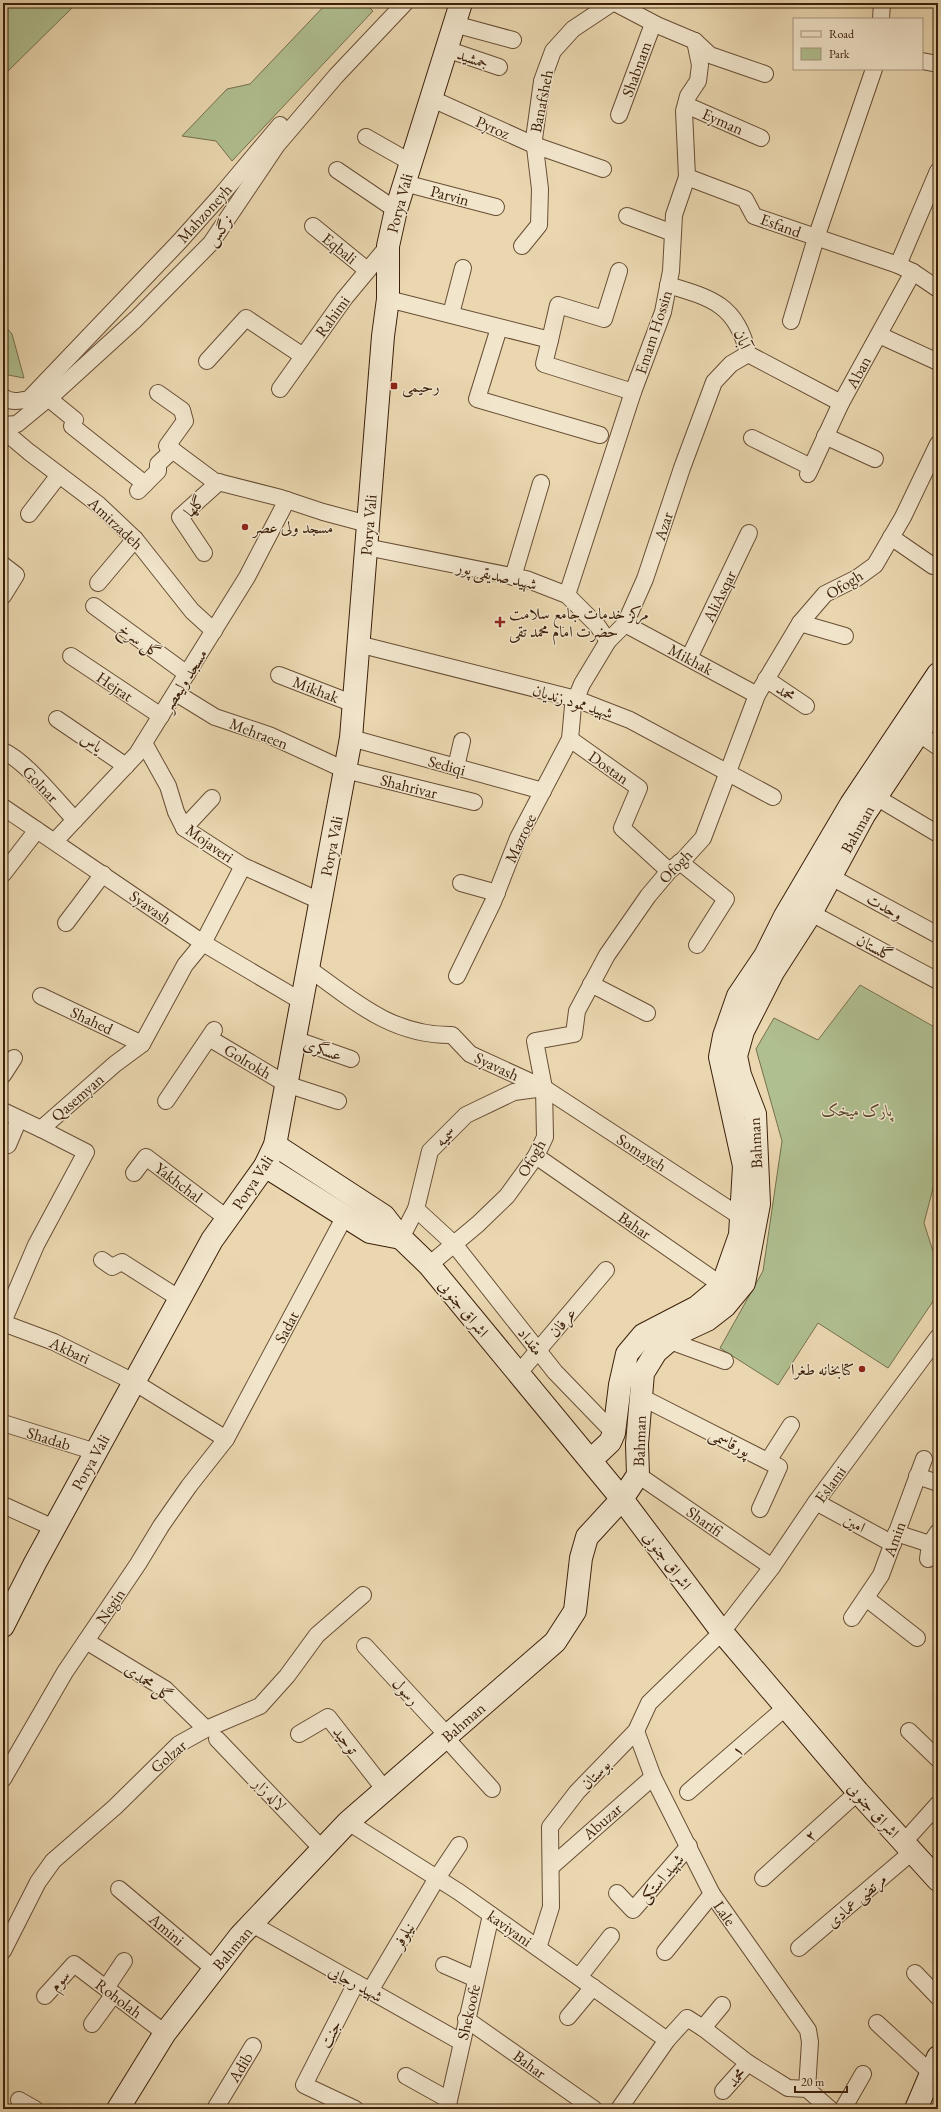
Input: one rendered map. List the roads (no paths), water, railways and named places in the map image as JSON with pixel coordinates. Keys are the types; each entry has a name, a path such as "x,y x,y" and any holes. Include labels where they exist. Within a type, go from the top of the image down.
{"main road":[{"path":"449,3 453,5 461,3"},
{"name":"Porya Vali","path":"6,1615 212,1240 265,1166 275,1145 351,738 383,336 388,299 388,246 396,210 410,162 461,3"},
{"name":"Bahman","path":"118,2109 165,2032 214,1969 252,1924 348,1822 556,1642 575,1611 581,1558 587,1538 622,1499 638,1475 638,1435 643,1373 656,1352 677,1334 707,1320 725,1306 740,1234 744,1166 720,1057 724,1036 738,996 765,956 785,916 844,817 938,674"},
{"name":"Bahman","path":"591,1460 610,1442 614,1433 620,1385 627,1354 643,1335 744,1283 759,1204 755,1114 740,1075 736,1056 743,1031 773,972 811,913 864,815 938,704"},
{"name":"اشراق جنوبی","path":"275,1145 384,1216 401,1238 429,1265 591,1460 722,1632 785,1708 858,1792 938,1880"},
{"path":"265,1166 370,1232 401,1238"},
{"path":"614,1433 638,1435"},
{"path":"916,2109 934,2064"}],"street":[{"name":"Mahzoneyh","path":"3,397 7,400 18,402 29,399 50,375 179,242 338,58 394,3"},
{"name":"نرگس","path":"3,425 17,424 48,398 136,320 210,243 277,145 336,76 405,3"},
{"name":"Banafsheh","path":"522,246 539,225 540,189 534,145 537,107 542,81 553,51 573,29 612,3"},
{"path":"615,3 653,24 695,41 710,54 765,74"},
{"path":"881,18 882,3"},
{"path":"454,24 513,40"},
{"name":"Shabnam","path":"619,115 653,24"},
{"name":"Emam Hossin","path":"567,595 633,392 663,312 668,285 674,215 687,177 684,137 686,105 688,96 698,81 700,65 695,41"},
{"name":"جمشید","path":"446,49 499,67"},
{"path":"923,60 938,64"},
{"path":"816,238 874,70"},
{"name":"Pyroz","path":"430,98 534,145 603,169"},
{"name":"Eyman","path":"686,105 748,125 761,138"},
{"path":"366,137 410,162"},
{"path":"337,170 396,210"},
{"path":"898,265 938,171"},
{"name":"Esfand","path":"687,177 730,192 745,199 754,216 898,265 913,272 938,289"},
{"name":"Parvin","path":"404,183 496,207"},
{"path":"627,216 673,233"},
{"name":"Eqbali","path":"313,226 367,270"},
{"name":"Esfand","path":"791,321 816,238"},
{"name":"Rahimi","path":"280,389 367,270 388,246"},
{"path":"451,314 463,268"},
{"path":"619,271 604,319 555,303 550,340 544,364 633,392"},
{"name":"Aban","path":"752,438 810,470 841,403 913,272"},
{"name":"آبان","path":"668,285 705,296 729,312 743,334 748,354 841,403"},
{"path":"388,299 550,340"},
{"path":"208,361 246,318 304,356"},
{"path":"498,328 477,399 586,423 600,435"},
{"path":"879,335 938,362"},
{"name":"Azar","path":"576,700 582,684 608,641 625,624 646,579 682,468 714,382 731,364 748,354"},
{"path":"158,393 182,410 185,421 167,446 214,481 287,500 323,512 368,524"},
{"path":"48,398 75,420 72,426 141,487 158,471 158,464 173,450"},
{"name":"Amirzadeh","path":"3,430 99,505 135,539 192,611 214,631"},
{"path":"825,436 876,459"},
{"name":"Ofogh","path":"429,1265 507,1196 536,1156 545,1137 544,1088 535,1041 574,1034 577,1011 607,955 648,896 703,838 757,695 800,623 825,594 856,578 875,565 903,517 938,444"},
{"path":"29,514 59,475"},
{"name":"گلها","path":"204,553 180,517 219,482"},
{"path":"513,577 541,484"},
{"name":"مسجد ولیعصر","path":"55,841 126,766 144,743 247,577 287,500"},
{"name":"AliAsqar","path":"689,658 749,533"},
{"path":"892,537 933,566"},
{"path":"98,583 135,539"},
{"name":"شهید صدیقی پور","path":"366,547 526,579 567,595 597,625 608,641"},
{"path":"3,565 16,575 3,596"},
{"name":"گل سرخ","path":"94,606 187,674"},
{"path":"800,623 845,636"},
{"name":"Mikhak","path":"625,624 757,695"},
{"name":"شهید ممود زندیان","path":"358,644 576,700 630,720 773,797"},
{"name":"Hejrat","path":"70,656 161,716"},
{"name":"Mikhak","path":"279,675 354,704"},
{"name":"محمد","path":"766,679 806,706"},
{"name":"Mehraeen","path":"176,693 215,717 269,735 345,770"},
{"name":"Mazroee","path":"457,976 497,893 518,838 570,739 573,706 576,700"},
{"name":"یاس","path":"57,719 126,766"},
{"path":"918,733 938,747"},
{"name":"Sediqi","path":"351,738 543,791"},
{"name":"Dostan","path":"570,739 639,788 622,828 675,866"},
{"path":"456,767 462,741"},
{"name":"Mojaveri","path":"144,743 168,786 176,812 184,828 243,866 320,901"},
{"name":"Golnar","path":"3,751 12,755 36,778 75,820"},
{"name":"Shahrivar","path":"345,770 474,802"},
{"path":"876,797 938,834"},
{"path":"184,828 212,798"},
{"name":"Syavash","path":"3,808 55,841 202,943 301,1001"},
{"path":"3,874 37,830"},
{"name":"Qasemyan","path":"3,1323 36,1245 86,1152 40,1129 109,1069 142,1044 185,965 202,943 243,866"},
{"path":"675,866 726,899 697,945"},
{"path":"66,923 103,874"},
{"name":"وحدت","path":"831,877 938,935"},
{"path":"461,883 497,893"},
{"name":"گلستان","path":"811,913 938,981"},
{"name":"Syavash","path":"308,968 366,1010 404,1029 435,1035 452,1035 470,1054 544,1088"},
{"path":"591,984 647,1013"},
{"name":"Shahed","path":"41,996 142,1044"},
{"name":"Golrokh","path":"166,1100 212,1033 286,1084 338,1101"},
{"name":"عسگری","path":"294,1039 351,1059"},
{"path":"3,1075 14,1058"},
{"name":"Somayeh","path":"544,1088 741,1217"},
{"name":"سمیه","path":"401,1238 416,1210 430,1151 466,1115 514,1092 544,1088"},
{"path":"3,1110 40,1129"},
{"path":"8,1145 19,1118"},
{"name":"Bahar","path":"536,1156 728,1290"},
{"name":"Yakhchal","path":"134,1173 146,1157 228,1218"},
{"name":"مقداد","path":"416,1210 454,1244 555,1372 614,1433"},
{"name":"Sadat","path":"226,1439 345,1216"},
{"path":"102,1260 112,1267 122,1262 180,1299"},
{"name":"عرفان","path":"518,1374 606,1270"},
{"name":"Akbari","path":"3,1323 54,1342 134,1382 226,1439"},
{"name":"Eslami","path":"722,1632 772,1567 816,1502 938,1336"},
{"path":"670,1341 725,1361"},
{"name":"پورقاسمی","path":"641,1397 779,1467 760,1509"},
{"name":"Shadab","path":"3,1423 96,1452"},
{"path":"768,1462 791,1425"},
{"name":"Negin","path":"5,1770 65,1672 138,1564 161,1526 189,1486 226,1439"},
{"name":"Amin","path":"852,1618 881,1575 924,1459"},
{"name":"Sharifi","path":"638,1475 772,1567"},
{"path":"917,1476 938,1483"},
{"name":"امین","path":"816,1502 894,1539 932,1545"},
{"path":"3,1505 54,1528"},
{"name":"Golzar","path":"3,1951 38,1882 53,1861 115,1808 179,1744 211,1734 260,1706 287,1676 317,1635 363,1595"},
{"path":"866,1598 917,1638"},
{"name":"بوستان","path":"538,1948 551,1907 552,1866 550,1827 577,1792 636,1731 649,1703 722,1632"},
{"name":"گل محمدی","path":"86,1641 165,1689 211,1734"},
{"name":"رسول","path":"365,1646 492,1789"},
{"name":"۱","path":"688,1792 785,1708"},
{"name":"توحید","path":"299,1734 328,1717 385,1790"},
{"name":"Lale","path":"636,1731 653,1777 712,1894 808,2030 810,2042 807,2089"},
{"path":"909,1731 938,1759"},
{"name":"لاله زار","path":"211,1734 322,1849"},
{"name":"Abuzar","path":"552,1866 653,1777"},
{"name":"۲","path":"763,1878 858,1792"},
{"name":"مرتضی عمادی","path":"799,1948 907,1847 938,1804"},
{"name":"kaviyani","path":"348,1822 437,1878 667,2040"},
{"name":"نیلوفر","path":"363,1987 459,1845"},
{"name":"شهید استکی","path":"617,1893 632,1910 689,1846"},
{"name":"Amini","path":"119,1889 214,1969"},
{"path":"665,1952 712,1894"},
{"name":"Shekoofe","path":"448,2104 459,2084 461,2042 491,1915"},
{"name":"شهید رجایی","path":"252,1924 461,2042"},
{"path":"579,1977 611,1936"},
{"path":"92,2024 124,1961"},
{"name":"Roholah","path":"74,1964 165,2032"},
{"name":"سوم","path":"45,1996 74,1964"},
{"path":"444,1965 476,1979"},
{"path":"915,1973 938,1997"},
{"name":"جنت","path":"330,2104 304,2085 363,1987"},
{"path":"568,2017 593,1987"},
{"path":"703,2028 722,2005"},
{"path":"618,2109 667,2040 687,2018 703,2028 748,2063 788,2088 807,2089 830,2109"},
{"name":"Bahar","path":"466,2019 594,2109"},
{"path":"877,2022 934,2064"},
{"name":"Adib","path":"215,2109 253,2046"},
{"name":"محمد","path":"723,2091 748,2063"},
{"path":"843,2109 863,2074"},
{"path":"406,2076 448,2104"},
{"path":"19,2100 35,2109"},
{"path":"330,2104 355,2109"}],"place":[{"name":"رحیمی","path":"394,386"},
{"name":"مسجد ولی عصر","path":"245,527"},
{"name":"مرکز خدمات جامع سلامت حضرت امام محمد تقی","path":"500,622"},
{"name":"کتابخانه طغرا","path":"862,1369"}],"park label":[{"name":"پارک میخک","path":"857,1110"}]}
